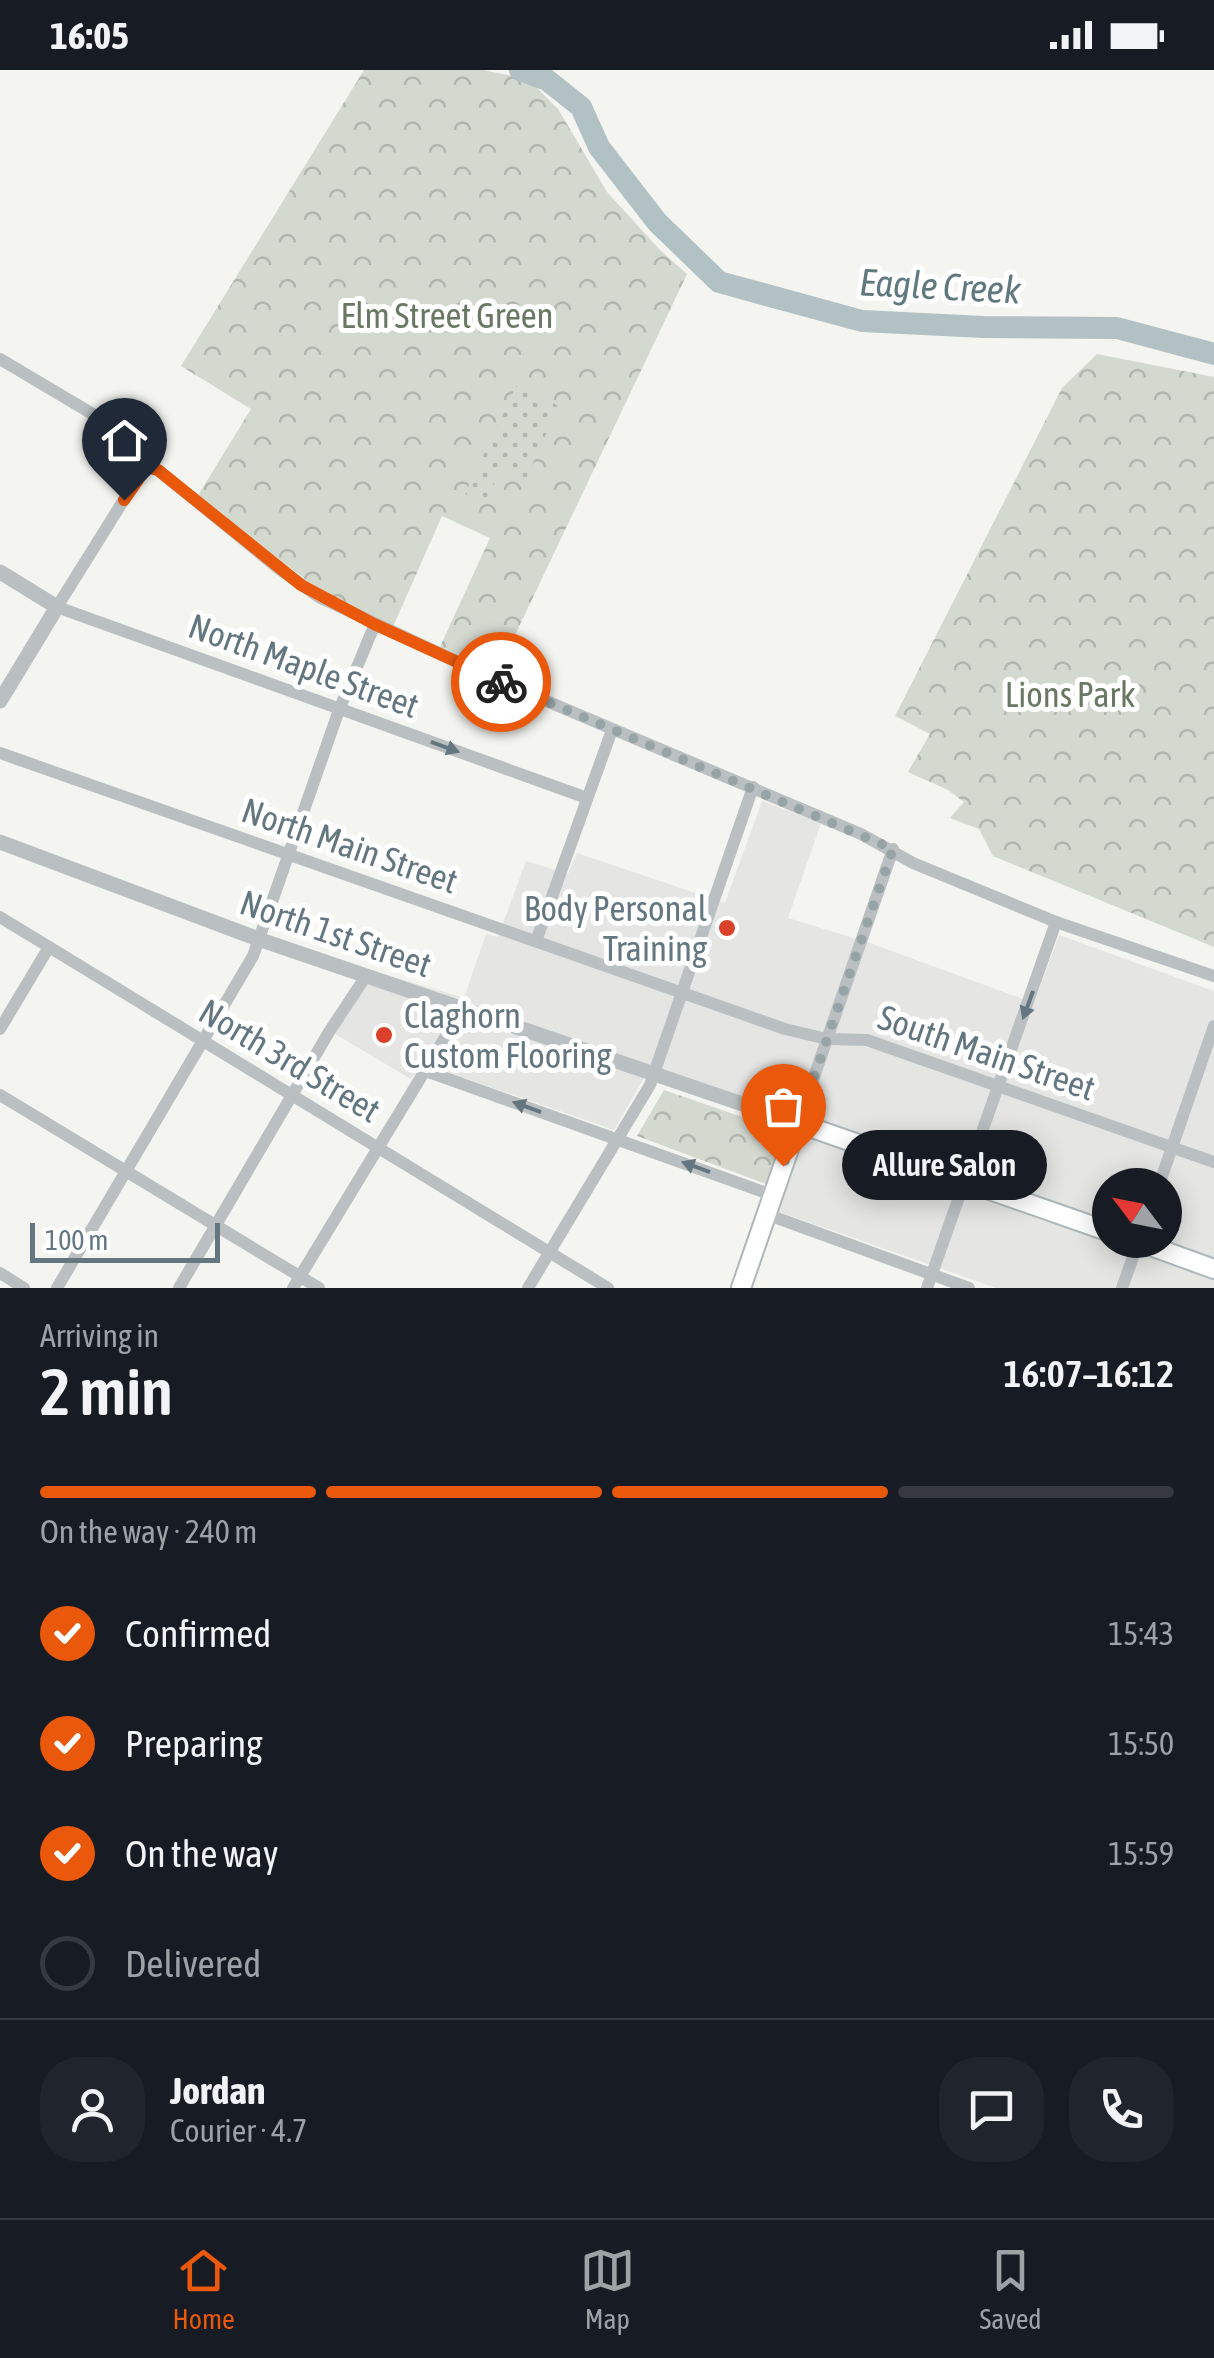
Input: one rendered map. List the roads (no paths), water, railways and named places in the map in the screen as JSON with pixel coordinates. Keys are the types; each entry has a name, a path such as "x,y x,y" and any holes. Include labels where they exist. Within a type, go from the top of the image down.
{"main road":[{"path":"740,1288 798,1123 1092,1226"},
{"path":"1182,1257 1214,1269"}],"street":[{"path":"0,359 96,416"},
{"path":"0,701 147,467 158,470 301,585 374,624 612,730 753,787 893,849 914,863 1056,922 1214,976"},
{"path":"0,572 57,606"},
{"name":"North Maple Street","path":"57,606 587,798"},
{"path":"58,1288 261,940 339,710 374,624"},
{"path":"536,941 612,730"},
{"name":"North Main Street","path":"0,753 681,993"},
{"path":"528,1288 619,1140 654,1074 753,787"},
{"name":"North 1st Street","path":"0,842 261,940 798,1123"},
{"path":"798,1123 893,849"},
{"name":"North 3rd Street","path":"0,917 608,1288"},
{"path":"929,1281 1056,922"},
{"path":"0,1029 50,946"},
{"path":"179,1288 366,976"},
{"name":"South Main Street","path":"681,993 827,1040 867,1040 1214,1162"},
{"path":"297,1282 463,1008"},
{"path":"1164,1168 1214,1026"},
{"path":"426,1071 772,1195"},
{"path":"0,1095 216,1225 297,1282 319,1288"},
{"path":"766,1214 929,1281 969,1288"},
{"path":"1122,1288 1132,1258"},
{"path":"0,1273 24,1288"}],"waterway":[{"name":"Eagle Creek","path":"520,70 547,80 581,107 599,147 657,222 719,282 862,321 1117,328 1214,354"}],"place":[{"name":"Body Personal Training","path":"727,928"},
{"name":"Claghorn Custom Flooring","path":"384,1035"},
{"name":"Allure Salon","path":"783,1166"}],"park label":[{"name":"Elm Street Green","path":"447,315"},
{"name":"Lions Park","path":"1070,694"}]}
